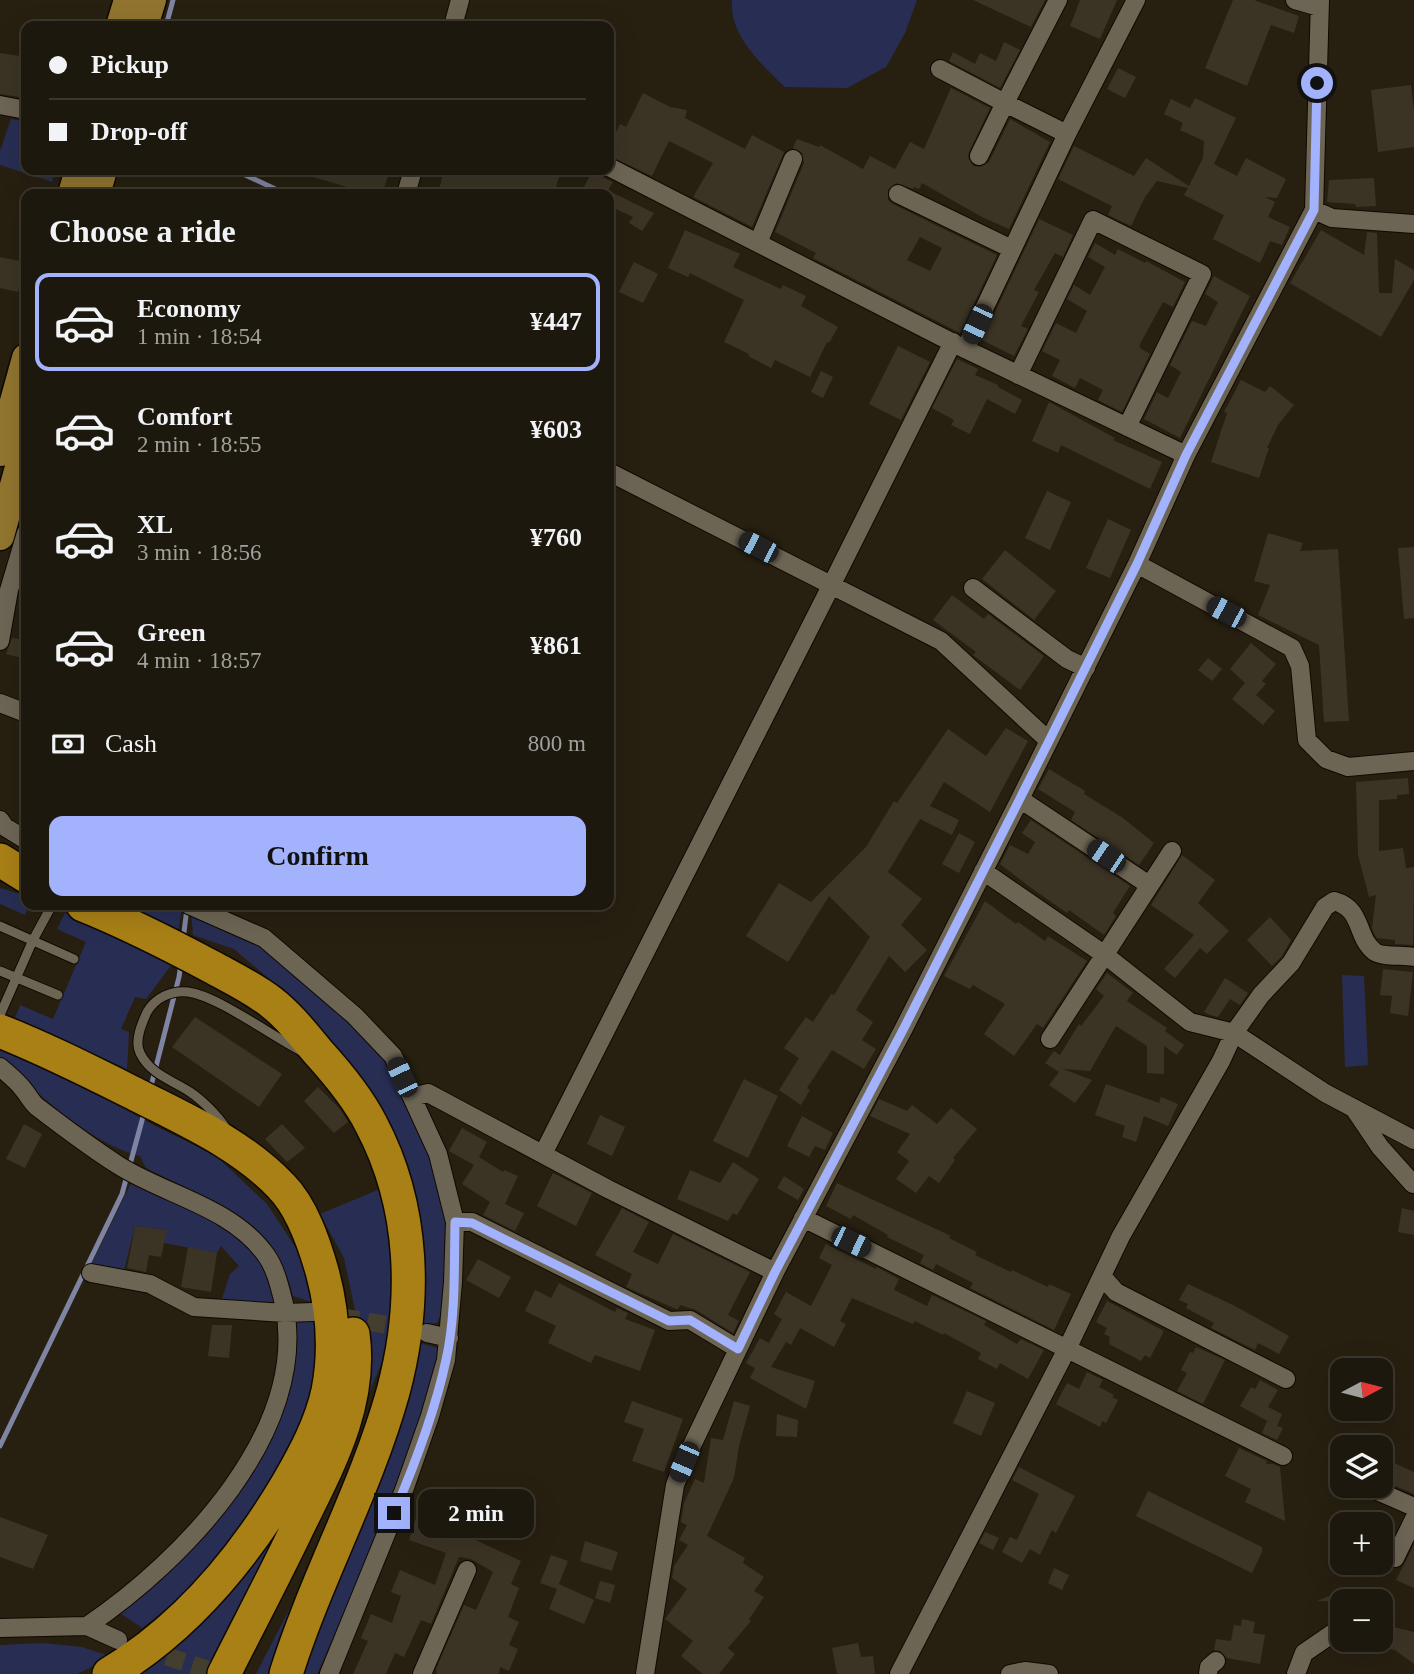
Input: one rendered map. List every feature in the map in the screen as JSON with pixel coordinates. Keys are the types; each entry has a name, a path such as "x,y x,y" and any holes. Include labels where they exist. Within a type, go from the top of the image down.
{"highway":[{"path":"0,860 21,873"},
{"path":"0,881 21,885"},
{"path":"95,910 140,928 251,988 291,1020 355,1098 371,1124 395,1181 407,1240 408,1302 399,1363 384,1419 309,1606 286,1674"},
{"path":"0,1031 54,1053 189,1122 240,1152 284,1188 317,1234 343,1289 354,1340 352,1395 332,1456 224,1674"},
{"path":"109,1674 130,1662 183,1618 235,1562 277,1501 309,1445 319,1419 331,1369 331,1313 319,1260 310,1236 284,1188"},
{"path":"245,1674 371,1417 393,1358 408,1302"}],"main road":[{"path":"131,5 141,21"},
{"path":"0,452 21,376"},
{"path":"12,525 21,472"}],"street":[{"path":"454,21 460,0"},
{"path":"979,156 1058,0"},
{"path":"543,1154 832,584 1012,249 1136,0"},
{"path":"645,1674 675,1485 775,1272 904,1028 1086,668 1186,455 1314,210 1319,4 1295,0"},
{"path":"940,69 1067,134"},
{"path":"0,105 21,109"},
{"path":"758,243 793,159"},
{"path":"614,170 959,345 1186,455"},
{"path":"898,194 1012,249"},
{"path":"1314,210 1332,218 1414,223"},
{"path":"1018,374 1093,220 1202,274 1127,427"},
{"path":"614,475 942,640 1049,741"},
{"path":"0,640 9,590 12,525"},
{"path":"1137,564 1293,648 1300,666 1307,740 1326,759 1348,766 1414,761"},
{"path":"972,588 1067,659 1086,668"},
{"path":"0,703 21,711"},
{"path":"1020,799 1149,885"},
{"path":"0,820 5,827 21,837"},
{"path":"1050,1039 1172,851"},
{"path":"983,871 1105,955 1190,1021 1234,1033 1325,1093 1414,1140"},
{"path":"899,1674 1067,1349 1121,1236 1221,1061 1234,1033 1261,995 1291,964 1325,907 1334,901 1344,904 1352,911 1373,951 1382,956 1414,957"},
{"path":"213,910 264,938 355,1016 393,1056 438,1154 455,1222 446,1360 404,1490 329,1674"},
{"path":"0,1068 22,1087 34,1104 118,1165 230,1221 249,1236 267,1256 279,1282 285,1313 289,1341 284,1373 273,1409 253,1457 215,1509 167,1563 124,1601 87,1626"},
{"path":"412,1097 428,1093 775,1272"},
{"path":"1354,1108 1380,1147 1413,1184"},
{"path":"803,1218 1283,1455"},
{"path":"455,1222 472,1223 669,1321 690,1320 738,1349"},
{"path":"91,1273 150,1283 194,1307 285,1313 313,1312"},
{"path":"1102,1276 1116,1292 1286,1379"},
{"path":"427,1332 449,1338"},
{"path":"1393,1498 1414,1507"},
{"path":"1395,1558 1414,1519"},
{"path":"422,1674 467,1570"},
{"path":"0,1629 87,1626 118,1640"},
{"path":"1296,1674 1304,1653 1330,1635"},
{"path":"1020,1673 1049,1674"}],"lane":[{"path":"0,1015 49,910"},
{"path":"0,926 74,959"},
{"path":"0,971 58,995"},
{"path":"240,1152 221,1121 192,1093 166,1080 148,1066 138,1050 140,1026 151,1005 166,994 188,992 209,1000 293,1047 327,1062"}],"shaded area":[{"path":"732,0 917,0 905,33 886,67 847,88 785,87 757,59 741,37 732,13"},
{"path":"11,119 21,121 21,172 0,165 0,151"},
{"path":"31,175 54,175 52,182"},
{"path":"0,888 21,894 21,910 27,910 25,915 0,904"},
{"path":"137,910 182,910 178,930"},
{"path":"191,911 258,943 322,996 393,1068 429,1149 445,1215 448,1250 445,1305 437,1323 420,1324 374,1101 288,995 234,949 193,935"},
{"path":"65,913 172,964 146,999 135,997 121,1029 129,1032 127,1069 15,1018 20,1005 53,1019 86,942 57,929"},
{"path":"1342,975 1364,976 1368,1065 1345,1067"},
{"path":"0,1045 36,1061 157,1127 215,1155 267,1204 301,1256 315,1303 293,1296 284,1271 271,1249 255,1231 215,1203 146,1168 140,1156 103,1141 66,1116 0,1060"},
{"path":"132,1181 202,1213 241,1239 269,1279 278,1305 220,1305 230,1274 239,1266 221,1246 217,1253 164,1243 166,1230 135,1226 124,1270 90,1267"},
{"path":"385,1187 396,1244 389,1344 356,1426 359,1329 344,1258 320,1214"},
{"path":"322,1319 321,1357 296,1448 207,1577 142,1628 120,1613 185,1554 242,1487 258,1462 282,1410 293,1321"},
{"path":"419,1343 441,1349 423,1421 381,1529 317,1674 299,1674"},
{"path":"340,1402 212,1674 130,1674"},
{"path":"328,1534 276,1674 256,1674"},
{"path":"43,1643 82,1647 112,1657 77,1674 0,1674 0,1645"}],"building":[{"path":"973,0 1045,0 1031,27"},
{"path":"1080,0 1117,0 1100,39 1070,26"},
{"path":"1233,0 1254,0 1299,16 1294,33 1271,25 1247,86 1205,68"},
{"path":"1004,42 1020,50 1000,88 949,61 953,52 975,64 980,53 996,61"},
{"path":"0,53 21,56 21,97 0,94"},
{"path":"1118,68 1136,77 1125,98 1107,89"},
{"path":"1411,85 1414,147 1378,152 1371,90"},
{"path":"951,88 990,108 969,152 968,157 973,166 980,167 989,162 1010,119 1050,142 1009,229 922,183 919,189 896,183 888,190 888,200 893,204 997,255 960,333 813,258 816,253 775,232 804,163 802,153 793,148 797,139 819,147 820,145 863,169 870,156 895,169 910,142 924,149","holes":["920,237 942,248 930,271 907,260"]},
{"path":"643,93 670,107 687,110 685,118 745,149 752,135 784,152 752,227 693,197 713,163 669,141 652,176 614,158 614,137 620,124 626,127"},
{"path":"1195,98 1236,118 1214,164 1237,176 1246,158 1286,179 1277,198 1265,197 1275,202 1268,217 1290,227 1282,245 1270,241 1260,263 1213,239 1224,215 1184,195 1188,188 1157,181 1145,197 1131,226 1108,215 1112,206 1058,179 1074,146 1134,176 1146,158 1189,186 1203,158 1204,141 1180,130 1183,123 1164,114 1171,99 1190,108"},
{"path":"307,175 388,175 384,189 353,189"},
{"path":"443,175 560,175 556,189 439,189"},
{"path":"590,175 598,175 613,182 609,189 583,189"},
{"path":"1374,178 1376,206 1356,207 1355,204 1327,202 1329,180"},
{"path":"614,193 654,213 642,231 629,223 633,217 614,208"},
{"path":"1039,219 1073,235 1063,257 1055,253 1034,290 1039,292 1021,326 1028,329 1014,356 982,340"},
{"path":"685,230 740,254 733,267 781,289 783,285 806,296 801,306 838,327 829,343 827,342 810,377 775,360 771,368 724,342 744,300 690,273 688,277 668,268"},
{"path":"1321,230 1364,255 1367,232 1377,233 1379,293 1392,293 1395,259 1414,270 1414,280 1381,337 1290,283"},
{"path":"1095,243 1115,255 1118,249 1145,263 1146,261 1185,282 1173,307 1163,302 1140,344 1140,348 1150,354 1122,412 1098,400 1103,390 1080,378 1075,388 1052,376 1060,360 1042,351 1056,323 1076,333 1087,311 1067,299 1074,285 1090,295 1105,267 1088,257"},
{"path":"0,257 21,261 18,292 0,288"},
{"path":"634,262 658,274 643,303 619,292"},
{"path":"1214,276 1250,296 1180,438 1144,419 1157,392 1168,398 1181,372 1170,365 1192,321 1206,326 1218,302 1205,294"},
{"path":"898,346 930,362 901,420 869,404"},
{"path":"957,359 978,369 975,375 1022,400 1015,414 987,399 970,434 951,425 954,420 932,408"},
{"path":"821,371 833,377 823,398 811,392"},
{"path":"1241,380 1265,392 1270,386 1294,405 1278,425 1267,448 1259,478 1211,462 1227,413 1224,412"},
{"path":"1049,402 1115,438 1113,440 1162,462 1150,489 1061,445 1058,453 1032,441"},
{"path":"1047,491 1071,502 1050,550 1025,538"},
{"path":"1108,519 1131,530 1110,578 1086,568"},
{"path":"1268,533 1303,543 1300,551 1338,549 1349,721 1324,722 1319,645 1258,615 1270,585 1254,581"},
{"path":"1414,547 1414,618 1404,619 1398,548"},
{"path":"1005,550 1056,591 1034,620 982,579"},
{"path":"952,595 984,619 988,614 1044,656 1020,690 973,655 976,652 933,620"},
{"path":"12,638 21,639 21,658 6,654"},
{"path":"1251,643 1276,664 1262,681 1266,684 1256,695 1275,711 1263,725 1232,699 1245,683 1230,669"},
{"path":"1208,658 1222,669 1212,681 1198,670"},
{"path":"1006,728 1028,741 990,812 944,782 930,806 959,820 952,835 920,819 888,872 922,899 901,925 927,950 905,972 889,956 856,1010 873,1022 862,1040 876,1049 864,1069 832,1050 807,1088 810,1090 801,1105 779,1090 799,1058 784,1048 806,1017 813,1022 831,994 834,995 870,937 829,896 788,962 746,936 779,883 811,902 866,847 894,801 897,803 948,729 986,756"},
{"path":"1049,769 1085,791 1084,794 1123,818 1154,843 1139,865 1071,820 1075,812 1038,789"},
{"path":"1408,778 1409,794 1397,795 1397,799 1379,800 1379,851 1403,848 1406,868 1414,867 1413,945 1395,944 1395,940 1377,938 1374,934 1372,928 1376,895 1369,897 1358,855 1356,782"},
{"path":"1031,820 1130,886 1113,913 1116,916 1104,935 1069,910 1067,913 1000,864 1010,845 1028,854 1035,842 1022,833"},
{"path":"959,833 975,842 959,873 942,864"},
{"path":"1182,855 1215,880 1198,903 1229,931 1207,954 1200,948 1175,978 1164,969 1194,935 1151,905"},
{"path":"985,901 1016,924 1018,922 1045,941 1048,936 1087,961 1043,1028 1037,1024 1014,1056 984,1034 1005,1004 973,985 970,989 944,976"},
{"path":"1270,917 1291,940 1282,956 1272,966 1247,940"},
{"path":"1383,969 1413,972 1408,1016 1390,1013 1392,996 1380,995"},
{"path":"1107,973 1133,993 1127,1001 1167,1028 1165,1031 1184,1045 1177,1055 1164,1046 1164,1074 1147,1073 1147,1046 1116,1026 1090,1071 1063,1069 1092,1080 1075,1103 1049,1085 1059,1072 1045,1063 1054,1051 1060,1055 1079,1024 1081,1026 1104,996 1096,989"},
{"path":"1225,978 1248,993 1240,1005 1230,999 1218,1017 1204,1012"},
{"path":"195,1017 282,1074 259,1107 172,1047"},
{"path":"744,1079 778,1096 748,1158 713,1141"},
{"path":"1106,1084 1159,1103 1161,1097 1178,1104 1168,1126 1144,1116 1136,1142 1122,1137 1125,1126 1095,1115"},
{"path":"318,1087 340,1109 348,1122 334,1133 304,1101"},
{"path":"879,1099 907,1111 912,1105 937,1124 951,1108 977,1129 953,1158 955,1160 939,1183 929,1176 916,1193 896,1179 909,1161 897,1152 910,1134 870,1116"},
{"path":"600,1115 625,1127 612,1156 587,1144"},
{"path":"802,1116 833,1133 825,1150 815,1146 809,1157 787,1146"},
{"path":"24,1124 42,1134 25,1168 6,1159"},
{"path":"282,1124 305,1148 287,1162 265,1139"},
{"path":"462,1128 487,1142 479,1157 503,1172 504,1170 518,1176 505,1204 524,1213 515,1231 483,1215 490,1202 462,1184 474,1165 449,1151"},
{"path":"733,1162 759,1179 737,1215 733,1213 728,1221 677,1199 690,1170 720,1183"},
{"path":"553,1173 592,1193 576,1226 537,1206"},
{"path":"784,1176 804,1189 798,1200 777,1188"},
{"path":"837,1183 951,1236 949,1238 977,1252 975,1255 1011,1272 1012,1270 1048,1287 1049,1284 1071,1294 1054,1330 970,1288 973,1283 936,1264 933,1270 920,1263 924,1255 887,1237 888,1235 853,1215 851,1219 826,1206"},
{"path":"622,1208 649,1222 633,1252 658,1264 673,1234 750,1272 728,1315 739,1321 733,1333 696,1310 680,1305 676,1309 626,1287 632,1274 595,1255"},
{"path":"1402,1208 1414,1211 1414,1235 1398,1232"},
{"path":"135,1226 167,1230 161,1257 149,1255 146,1272 127,1268"},
{"path":"826,1244 899,1279 894,1290 927,1306 932,1295 986,1321 984,1325 1017,1344 1021,1339 1044,1350 1028,1379 1000,1363 997,1369 978,1359 981,1353 944,1333 943,1335 915,1321 913,1324 852,1298 840,1321 846,1324 834,1347 800,1328 791,1345 786,1342 771,1367 815,1381 806,1409 750,1378 755,1368 746,1363 760,1338 769,1343 782,1319 774,1314 786,1292 811,1306 832,1265 819,1258"},
{"path":"188,1247 217,1253 211,1292 181,1287"},
{"path":"478,1259 511,1277 499,1298 466,1280"},
{"path":"559,1283 615,1312 617,1308 628,1313 625,1319 655,1330 640,1371 595,1355 591,1363 548,1343 556,1326 525,1311 535,1290 551,1298"},
{"path":"1188,1284 1289,1336 1279,1354 1258,1343 1255,1350 1211,1328 1214,1323 1186,1308 1188,1304 1179,1300"},
{"path":"1107,1301 1164,1331 1150,1358 1145,1355 1141,1361 1109,1344 1110,1337 1104,1334 1107,1328 1096,1322"},
{"path":"212,1325 232,1325 229,1358 208,1356"},
{"path":"1196,1347 1225,1360 1203,1404 1177,1391 1187,1373 1181,1370 1190,1352 1193,1353"},
{"path":"1087,1372 1103,1380 1099,1387 1118,1400 1106,1423 1102,1421 1100,1427 1056,1404 1067,1383 1079,1389"},
{"path":"1260,1380 1278,1390 1268,1407 1282,1414 1277,1426 1283,1428 1277,1440 1262,1433 1267,1421 1271,1423 1240,1406 1251,1387 1255,1389"},
{"path":"967,1391 995,1403 981,1436 953,1423"},
{"path":"632,1401 683,1419 664,1472 632,1461 644,1429 624,1422"},
{"path":"734,1401 750,1406 734,1478 707,1536 745,1558 743,1563 764,1577 754,1591 764,1597 749,1619 751,1621 728,1648 735,1654 719,1674 703,1674 681,1656 693,1641 665,1619 687,1589 672,1578 674,1566 688,1545 679,1540 687,1525 681,1522 684,1503 695,1479 704,1483 711,1438 723,1440"},
{"path":"777,1414 798,1420 797,1437 776,1436"},
{"path":"1239,1448 1267,1461 1266,1464 1280,1467 1285,1521 1245,1502 1251,1489 1225,1476"},
{"path":"1393,1462 1414,1472 1414,1494 1393,1485"},
{"path":"1019,1467 1075,1496 1056,1533 1052,1530 1040,1555 1030,1549 1022,1563 1002,1552 1010,1537 1017,1540 1039,1494 1012,1480"},
{"path":"1148,1491 1262,1547 1252,1573 1136,1516"},
{"path":"0,1517 48,1535 33,1569 0,1557"},
{"path":"416,1518 469,1537 521,1561 511,1584 519,1588 508,1617 519,1622 509,1645 518,1649 509,1671 500,1667 499,1674 437,1674 436,1669 464,1605 476,1610 493,1572 471,1559 459,1557 431,1624 421,1620 404,1657 395,1653 386,1674 353,1674 368,1641 361,1638 371,1614 392,1623 401,1596 391,1592 400,1570 435,1585 446,1553 409,1540"},
{"path":"985,1532 999,1538 993,1550 979,1543"},
{"path":"585,1541 618,1552 612,1571 580,1561"},
{"path":"1414,1545 1414,1588 1396,1580"},
{"path":"551,1555 568,1561 557,1589 540,1583"},
{"path":"1054,1568 1069,1575 1062,1590 1048,1583"},
{"path":"600,1581 615,1585 610,1603 595,1598"},
{"path":"559,1584 594,1600 584,1624 549,1609"},
{"path":"1330,1596 1330,1601 1317,1601"},
{"path":"1242,1619 1255,1622 1253,1633 1265,1635 1260,1664 1227,1658 1220,1651 1214,1650 1216,1639 1231,1641 1234,1625 1241,1626"},
{"path":"1393,1627 1414,1632 1414,1664 1395,1650"},
{"path":"858,1643 861,1657 873,1656 875,1674 837,1674 832,1648"}],"waterway":[{"path":"167,21 173,0"},
{"path":"245,175 275,189"},
{"path":"183,940 187,910"},
{"path":"150,1090 181,963"},
{"path":"0,1446 122,1194 144,1113"}],"tunnel":[{"path":"341,1317 410,1329"},
{"path":"141,1648 221,1674"}],"route":[{"path":"394,1513 430,1416 446,1360 455,1222 472,1223 669,1321 690,1320 738,1349 775,1272 904,1028 1049,741 1137,564 1186,455 1314,210 1317,83"}]}
